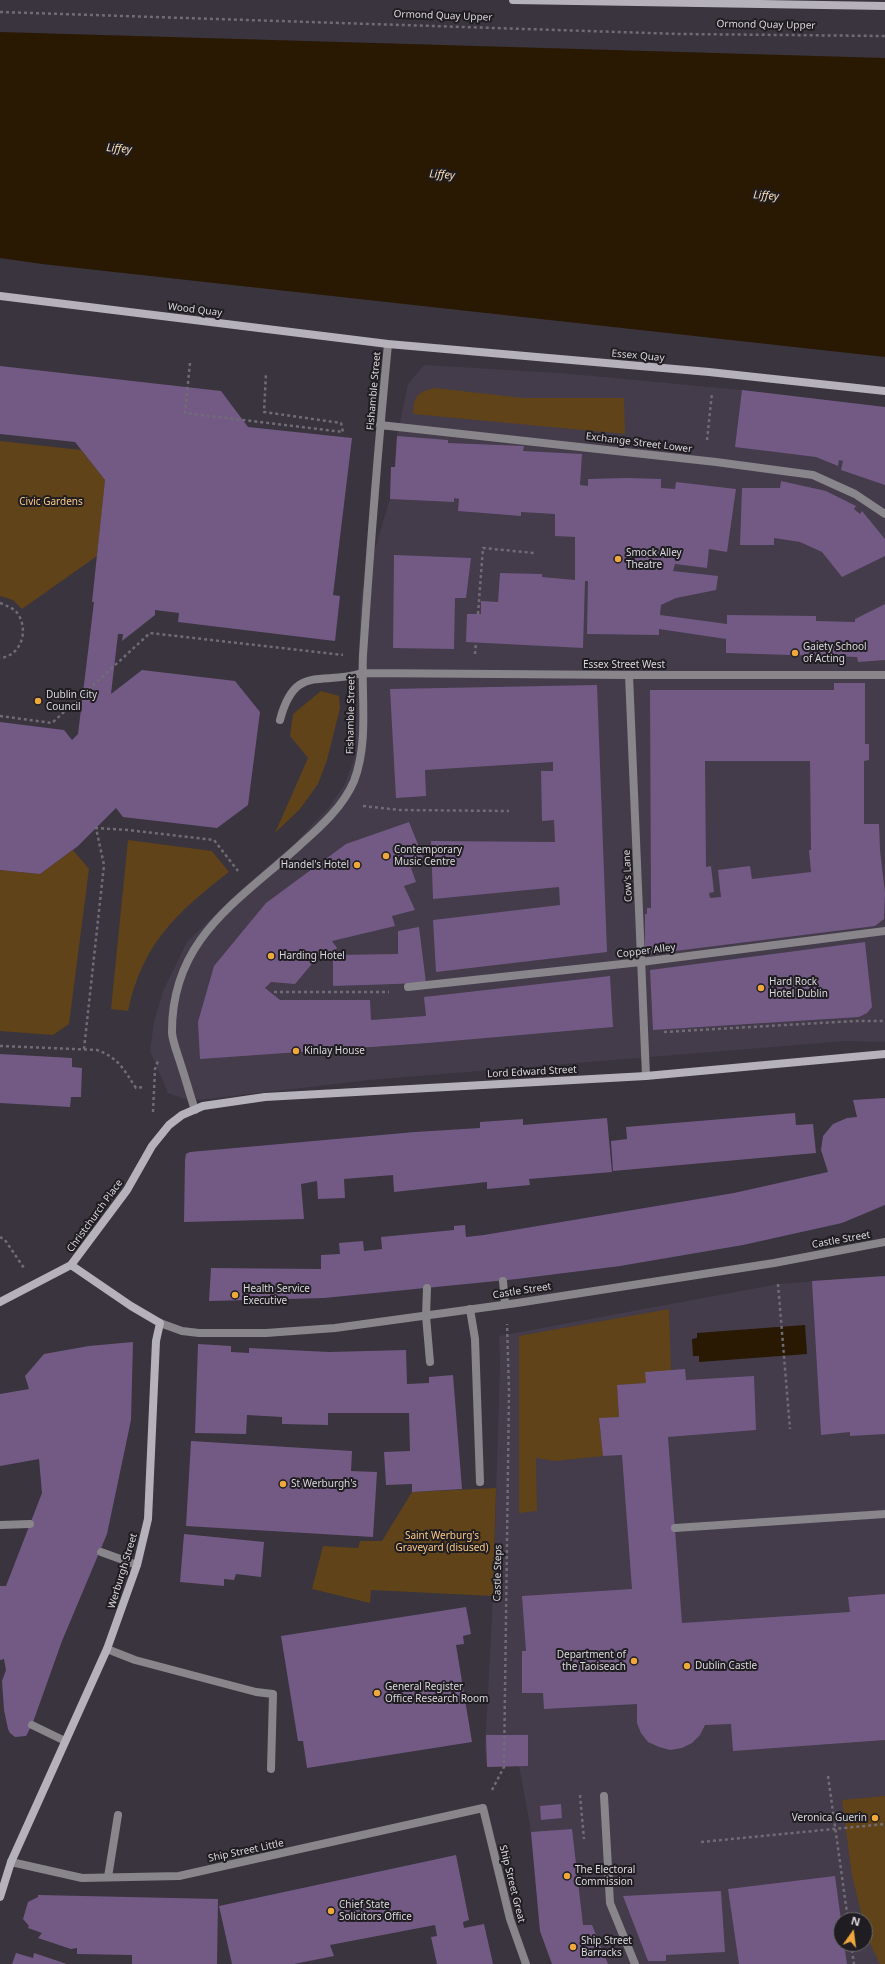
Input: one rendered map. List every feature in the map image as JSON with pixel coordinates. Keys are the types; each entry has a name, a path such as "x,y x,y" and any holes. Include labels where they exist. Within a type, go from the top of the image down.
{"main road":[{"path":"513,0 885,6"},
{"name":"Wood Quay","path":"0,296 388,344"},
{"name":"Essex Quay","path":"388,344 714,373 885,391"},
{"name":"Lord Edward Street","path":"182,1115 203,1106 265,1097 646,1076 885,1054"},
{"name":"Christchurch Place","path":"0,1302 71,1265 127,1190 152,1146 169,1125 182,1115"},
{"path":"71,1265 138,1310 160,1322"},
{"name":"Werburgh Street","path":"0,1897 11,1862 106,1649 137,1566 148,1519 156,1341 160,1322"}],"street":[{"name":"Fishamble Street","path":"195,1110 172,1034 178,984 194,948 228,906 277,867 341,804 353,782 360,760 363,657 380,425 388,344"},
{"name":"Exchange Street Lower","path":"380,425 704,460 813,475 855,494 885,514"},
{"name":"Essex Street West","path":"280,720 285,702 298,685 317,678 346,678 362,673 629,676 885,674"},
{"name":"Cow's Lane","path":"629,676 646,1076"},
{"name":"Copper Alley","path":"408,987 642,962 885,931"},
{"name":"Castle Street","path":"160,1322 182,1331 199,1333 266,1333 335,1328 426,1316 774,1263 885,1242"},
{"path":"503,1281 505,1304"},
{"path":"427,1288 426,1316 430,1362"},
{"path":"470,1309 474,1339 480,1482"},
{"path":"675,1528 885,1514"},
{"path":"0,1525 30,1524"},
{"path":"101,1552 137,1566"},
{"path":"106,1649 135,1660 256,1692 273,1694 271,1770"},
{"path":"32,1725 65,1741"},
{"path":"604,1796 610,1903 635,1964"},
{"name":"Ship Street Little","path":"11,1862 82,1878 179,1876 483,1808"},
{"name":"Ship Street Great","path":"483,1808 510,1919 526,1964"},
{"path":"108,1877 118,1815"}],"path":[{"name":"Ormond Quay Upper","path":"0,12 680,34 885,36"},
{"path":"190,363 185,413 343,432 341,423 264,412 266,373"},
{"path":"704,460 714,373"},
{"path":"478,614 483,548 534,553"},
{"path":"0,603 9,606 18,614 23,623 24,635 20,645 13,653 0,658"},
{"path":"0,716 52,723 150,633 363,657"},
{"path":"341,804 400,810 509,811"},
{"path":"84,1049 104,865 96,828 128,830 214,840 238,871"},
{"path":"274,992 394,992 408,987"},
{"path":"644,1033 885,1021"},
{"path":"152,1146 155,1069 172,1034"},
{"path":"0,1046 98,1050 110,1054 118,1060 136,1088 144,1087"},
{"path":"0,1237 5,1240 33,1286"},
{"path":"778,1284 782,1311 790,1429"},
{"name":"Castle Steps","path":"483,1808 504,1767 508,1333"},
{"path":"828,1776 847,1912"},
{"path":"700,1842 885,1824"},
{"path":"852,1952 854,1964"}],"shaded area":[{"path":"424,365 561,373 742,390 885,407 885,1042 846,1041 370,1080 190,1101 168,1093 150,1051 154,1021 163,991 187,942 234,896 295,843 330,806 345,784 355,756 361,594 390,499 391,467 395,467 397,436 408,384"},
{"name":"Dublin Castle","path":"885,1276 885,1964 552,1964 540,1931 530,1825 519,1766 487,1767 485,1748 493,1596 500,1362 499,1336 778,1284"}],"green space":[{"path":"435,388 523,398 624,398 625,434 413,414 414,403 420,393"},
{"name":"Civic Gardens","path":"0,441 81,450 105,480 97,556 22,609 13,600 0,596"},
{"path":"321,691 339,696 340,708 327,760 318,784 300,809 275,833 308,758 290,736 293,714"},
{"path":"128,840 212,851 229,872 193,901 164,931 152,948 142,967 134,987 128,1011 111,1009"},
{"path":"73,850 89,869 69,1024 53,1035 0,1031 0,870 40,874"},
{"path":"669,1309 671,1371 646,1372 646,1383 617,1385 619,1417 599,1419 603,1456 555,1461 536,1458 537,1511 519,1513 519,1336"},
{"name":"Saint Werburg's Graveyard (disused)","path":"496,1488 493,1596 371,1590 370,1603 312,1589 323,1546 358,1548 360,1541 382,1541 412,1492"},
{"path":"885,1796 885,1964 880,1964 873,1949 873,1912 861,1912 852,1876 842,1800"}],"water":[{"name":"Liffey","path":"0,32 885,58 885,357 42,264 0,258"},
{"path":"805,1325 807,1354 699,1362 699,1356 693,1356 692,1339 697,1338 697,1333"}],"building":[{"path":"0,366 221,391 248,427 352,438 333,595 340,596 335,641 178,622 179,613 155,610 155,615 122,641 123,634 118,634 111,694 142,670 235,681 260,712 248,805 217,828 123,817 116,808 78,846 40,874 0,870 0,722 64,730 72,740 78,734 94,602 92,602 105,480 75,442 0,434"},
{"path":"742,390 885,407 885,485 841,470 843,461 839,460 838,466 816,457 735,447"},
{"path":"397,436 448,440 448,443 524,446 523,451 582,454 580,485 588,486 588,479 626,478 661,479 661,488 675,489 676,482 736,489 727,552 709,549 707,568 675,564 673,571 718,576 716,590 676,598 661,605 660,615 727,624 727,615 816,616 816,621 855,622 855,619 885,604 885,660 858,662 857,657 726,653 726,639 659,629 659,635 587,634 588,581 585,581 583,648 466,642 467,614 481,614 481,601 498,602 500,573 542,574 542,577 575,580 575,537 555,536 555,514 521,512 521,516 458,511 459,499 454,498 454,502 390,499 391,467 395,467"},
{"path":"781,481 826,491 856,506 854,509 860,514 862,511 885,539 885,556 842,577 822,552 800,542 774,538 774,545 740,545 742,488 780,488"},
{"path":"394,555 471,558 466,598 455,598 454,649 393,648"},
{"path":"834,683 865,683 865,744 869,744 869,760 864,761 864,824 879,824 880,850 885,893 884,919 875,926 651,954 651,948 645,948 645,914 647,914 647,908 651,908 650,690 834,690","holes":["705,761 810,761 811,850 809,850 811,872 752,879 750,866 718,870 721,897 710,898 709,893 714,892 711,866 706,867"]},
{"path":"597,685 607,952 436,972 433,920 560,905 559,887 433,899 431,841 555,842 554,820 542,821 541,771 553,771 553,762 425,770 426,796 396,798 390,689"},
{"path":"409,822 425,862 411,868 416,882 404,886 415,910 392,916 395,926 332,941 337,948 328,959 321,953 295,984 271,982 265,988 280,1000 370,1000 371,1020 426,1016 424,997 610,976 613,1027 428,1043 200,1059 198,1022 214,966 266,903 346,844"},
{"path":"419,927 426,983 333,986 333,955 398,954 398,931"},
{"name":"Hard Rock Hotel Dublin","path":"865,942 872,1007 867,1013 859,1017 653,1030 650,970"},
{"path":"0,1054 72,1058 72,1067 82,1068 81,1097 71,1097 70,1107 0,1103"},
{"path":"885,1098 885,1205 842,1223 743,1245 620,1266 517,1279 324,1298 209,1301 211,1268 321,1269 321,1255 340,1254 339,1243 363,1241 364,1251 382,1249 381,1237 454,1230 454,1226 465,1225 466,1237 484,1235 734,1193 828,1172 821,1150 823,1136 833,1124 847,1118 857,1117 853,1100"},
{"path":"795,1113 796,1125 813,1124 816,1153 613,1171 611,1141 627,1139 626,1127"},
{"path":"607,1118 612,1172 529,1179 530,1185 487,1189 487,1182 394,1192 393,1175 344,1179 345,1198 318,1199 317,1181 301,1184 304,1219 184,1222 185,1160 186,1154 190,1152 415,1132 480,1128 480,1122 523,1119 523,1125"},
{"path":"885,1276 885,1434 850,1436 850,1432 821,1435 812,1281"},
{"path":"133,1342 131,1420 107,1534 62,1641 32,1725 26,1736 15,1737 8,1729 4,1710 2,1681 6,1670 4,1659 0,1660 0,1586 6,1586 42,1493 39,1459 0,1466 0,1394 29,1389 25,1376 44,1354 89,1346"},
{"path":"198,1344 231,1346 231,1352 249,1353 249,1348 329,1352 406,1350 407,1384 429,1383 429,1377 453,1375 462,1489 412,1492 412,1484 386,1485 384,1452 410,1451 409,1413 328,1413 328,1425 282,1424 282,1417 247,1415 246,1434 195,1433"},
{"path":"685,1369 686,1380 754,1376 756,1430 668,1437 682,1623 850,1612 848,1597 885,1594 885,1740 733,1751 731,1724 705,1725 700,1735 692,1743 682,1748 670,1750 648,1742 641,1733 637,1723 637,1704 544,1709 543,1693 522,1693 522,1651 526,1651 522,1596 632,1589 622,1455 603,1456 599,1418 619,1417 617,1385 646,1383 645,1372"},
{"name":"St Werburgh's","path":"191,1441 352,1451 351,1471 377,1472 373,1537 186,1526"},
{"path":"184,1534 264,1542 261,1577 236,1574 234,1580 224,1579 224,1586 180,1582"},
{"name":"General Register Office Research Room","path":"466,1607 471,1634 463,1636 464,1644 456,1645 472,1742 307,1768 303,1741 298,1741 281,1636"},
{"path":"486,1735 528,1735 528,1766 487,1767"},
{"path":"561,1804 562,1818 541,1820 540,1806"},
{"path":"572,1829 583,1925 592,1925 608,1964 552,1964 540,1931 531,1832"},
{"path":"456,1855 469,1920 463,1922 464,1928 484,1924 493,1964 437,1964 431,1937 437,1936 435,1925 330,1945 334,1956 294,1964 232,1964 219,1906"},
{"path":"835,1876 840,1912 833,1912 833,1952 845,1952 847,1964 739,1964 728,1889"},
{"path":"721,1891 725,1952 666,1955 666,1961 648,1961 623,1896"},
{"path":"38,1895 218,1899 217,1964 132,1964 132,1955 77,1954 77,1948 71,1949 38,1938 42,1933 28,1928 29,1926 23,1919 28,1902 38,1897"},
{"path":"16,1953 33,1958 34,1953 67,1964 12,1964"}],"place":[{"name":"Smock Alley Theatre","path":"618,559"},
{"name":"Gaiety School of Acting","path":"795,653"},
{"name":"Dublin City Council","path":"38,701"},
{"name":"Contemporary Music Centre","path":"386,856"},
{"name":"Handel's Hotel","path":"357,865"},
{"name":"Harding Hotel","path":"271,956"},
{"name":"Hard Rock Hotel Dublin","path":"761,988"},
{"name":"Kinlay House","path":"296,1051"},
{"name":"Health Service Executive","path":"235,1295"},
{"name":"St Werburgh's","path":"283,1484"},
{"name":"Department of the Taoiseach","path":"634,1661"},
{"name":"Dublin Castle","path":"687,1666"},
{"name":"General Register Office Research Room","path":"377,1693"},
{"name":"Veronica Guerin","path":"875,1818"},
{"name":"The Electoral Commission","path":"567,1876"},
{"name":"Chief State Solicitors Office","path":"331,1911"},
{"name":"Ship Street Barracks","path":"573,1947"}]}
